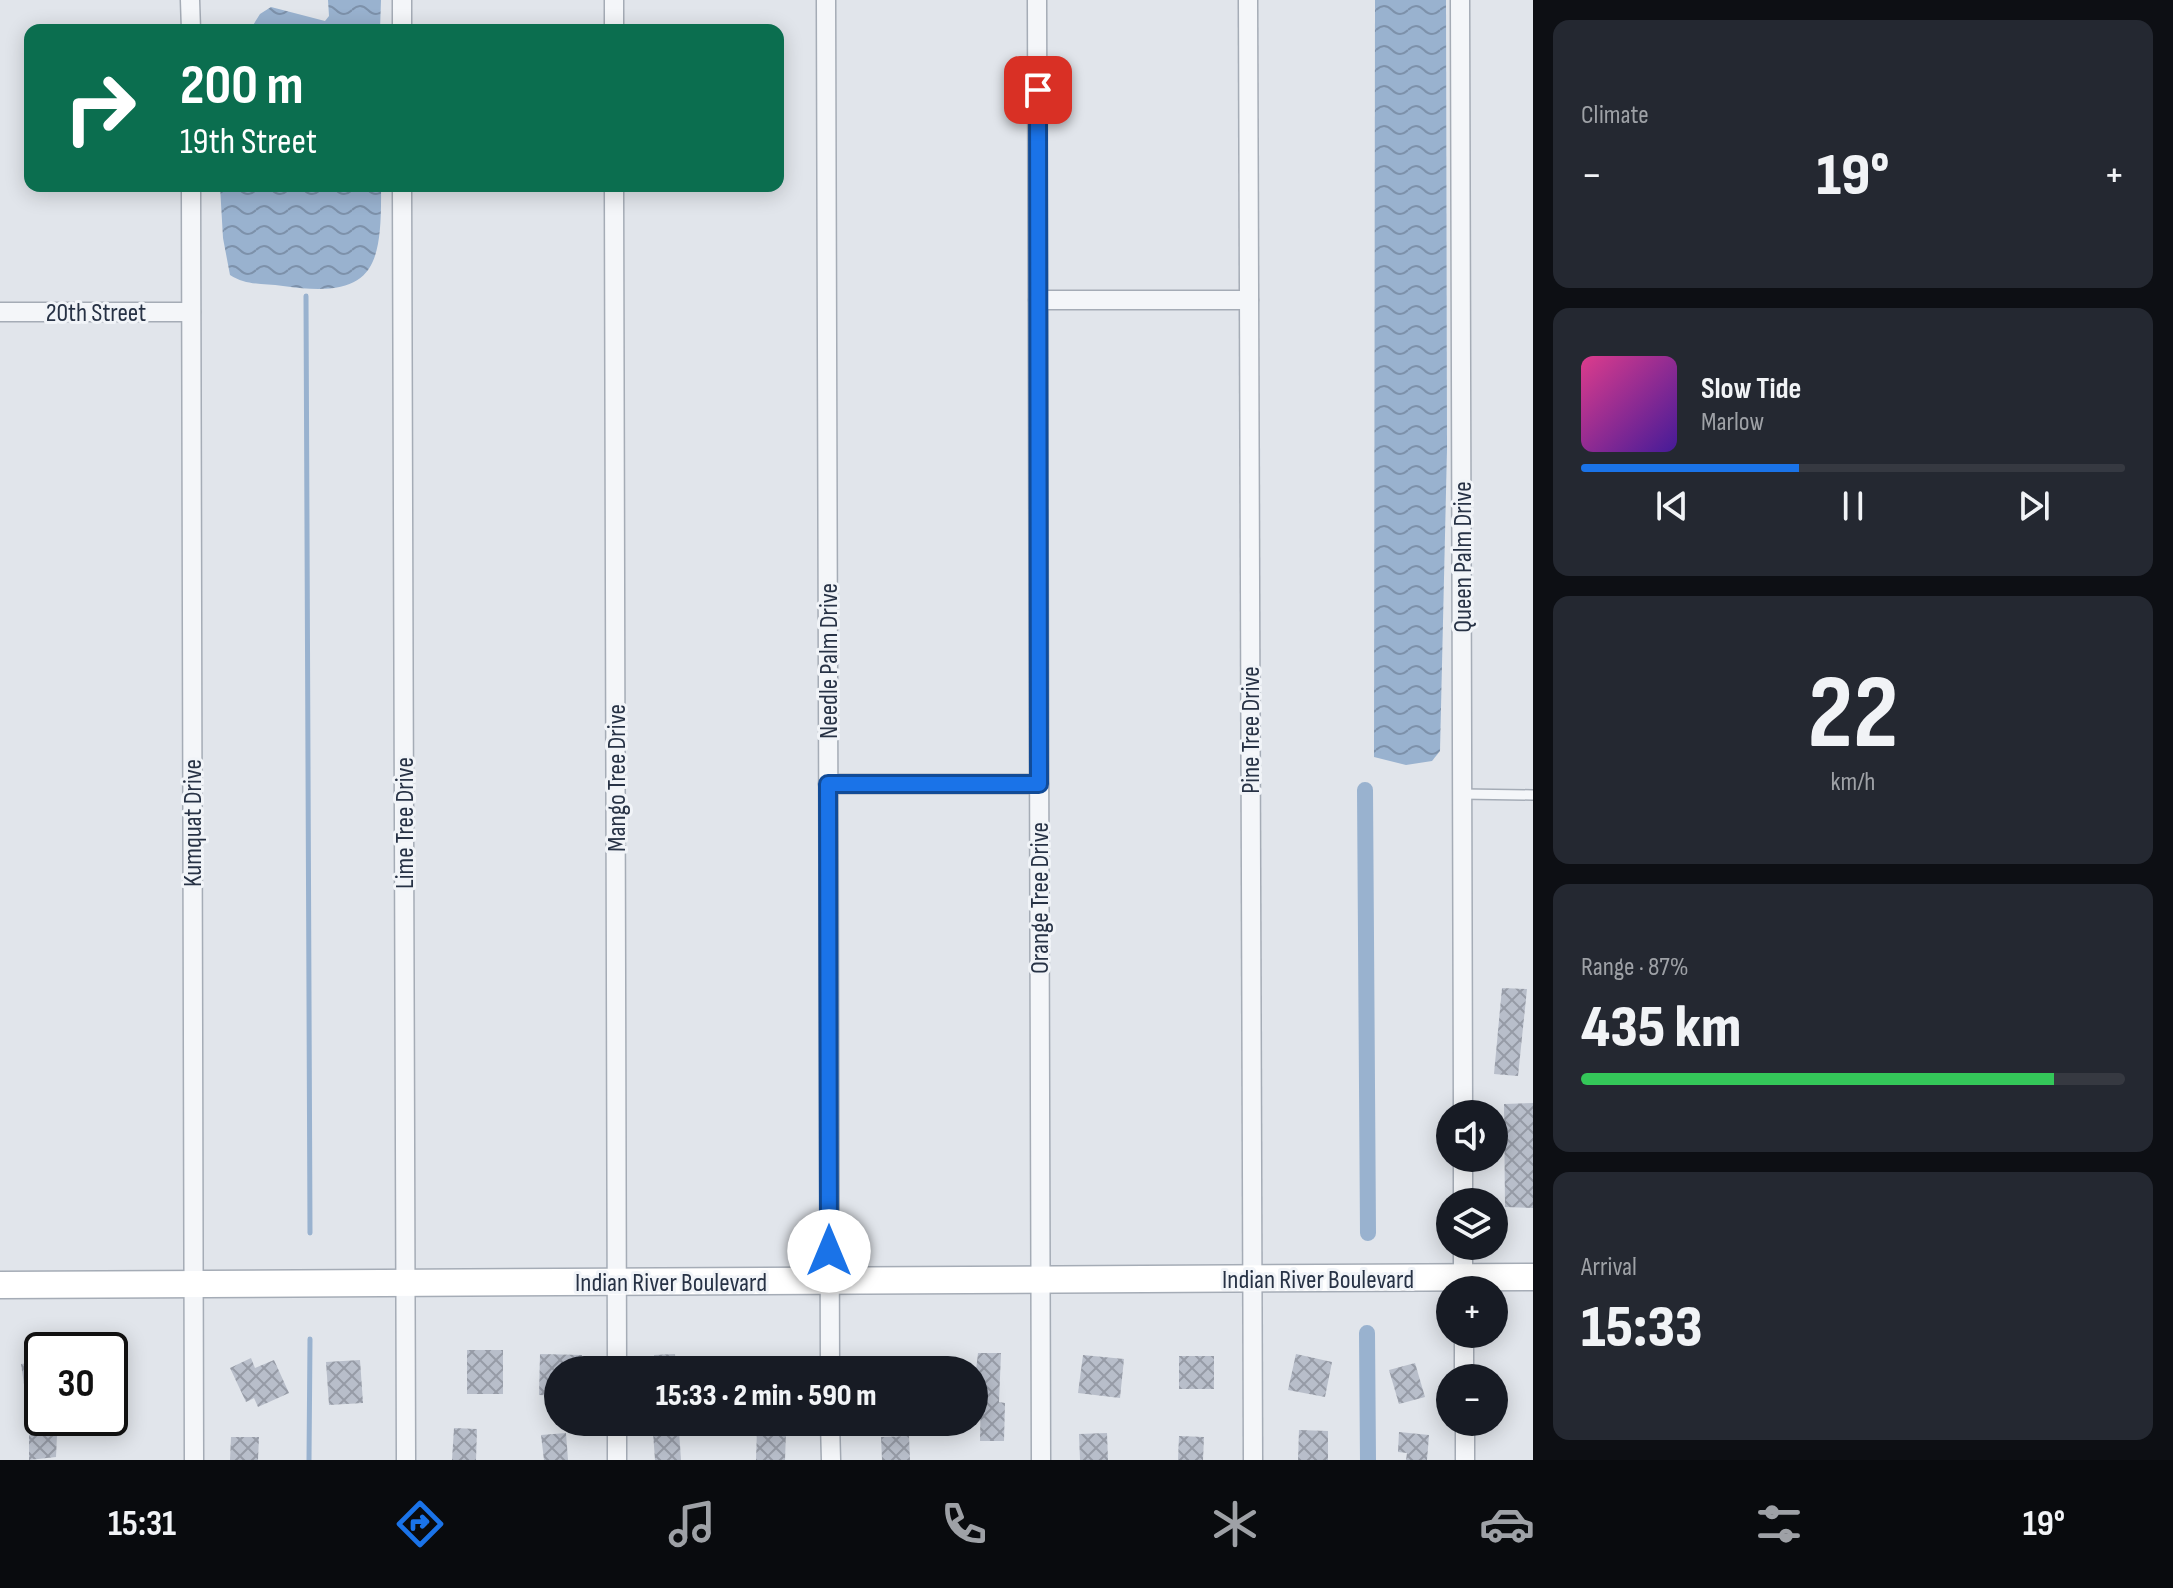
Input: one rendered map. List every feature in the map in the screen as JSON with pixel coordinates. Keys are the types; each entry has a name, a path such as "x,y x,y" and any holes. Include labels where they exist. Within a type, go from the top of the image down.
{"main road":[{"name":"Indian River Boulevard","path":"1508,1280 1533,1277"},
{"name":"Indian River Boulevard","path":"0,1285 1251,1279 1436,1283"}],"street":[{"path":"190,0 191,24"},
{"path":"402,0 402,24"},
{"path":"614,0 614,24"},
{"name":"Needle Palm Drive","path":"826,0 830,1356"},
{"name":"Orange Tree Drive","path":"1037,0 1041,1460"},
{"name":"Pine Tree Drive","path":"1248,0 1253,1460"},
{"name":"Queen Palm Drive","path":"1460,0 1463,1100"},
{"name":"Kumquat Drive","path":"191,192 194,1460"},
{"name":"Lime Tree Drive","path":"402,192 406,1460"},
{"name":"Mango Tree Drive","path":"614,192 617,1356"},
{"path":"1038,300 1249,300"},
{"name":"20th Street","path":"0,312 191,312"},
{"path":"828,784 1039,784"},
{"path":"617,1436 617,1460"},
{"path":"830,1436 831,1460"},
{"path":"1465,1436 1465,1460"}],"lane":[{"path":"1462,794 1533,795"}],"water":[{"path":"328,0 381,0 380,24 254,24 260,14 271,7 325,21 329,16"},
{"path":"1375,0 1446,0 1447,449 1440,751 1432,761 1406,765 1374,757"},
{"path":"220,192 381,192 379,238 374,258 366,272 354,282 337,288 255,284 236,279 230,275 223,238"}],"building":[{"path":"1502,988 1527,989 1518,1076 1494,1074"},
{"path":"1533,1103 1533,1208 1508,1207 1505,1172 1508,1172 1508,1104"},
{"path":"467,1350 503,1350 503,1394 467,1394"},
{"path":"978,1353 1001,1353 999,1402 1005,1403 1004,1441 980,1441 980,1436 988,1436 988,1356 978,1356"},
{"path":"540,1354 582,1355 544,1356 544,1395 539,1395"},
{"path":"1296,1354 1332,1362 1325,1397 1288,1390"},
{"path":"1083,1355 1124,1359 1120,1398 1078,1393"},
{"path":"1179,1356 1214,1356 1214,1389 1179,1389"},
{"path":"251,1358 255,1368 274,1360 289,1393 258,1407 254,1398 246,1402 230,1368"},
{"path":"360,1360 363,1403 329,1405 326,1362"},
{"path":"1415,1363 1425,1397 1399,1404 1389,1370"},
{"path":"454,1428 477,1429 476,1460 452,1460"},
{"path":"1299,1430 1328,1431 1328,1460 1298,1460"},
{"path":"1399,1432 1429,1435 1427,1460 1406,1460 1407,1453 1398,1452"},
{"path":"1107,1433 1108,1460 1080,1460 1079,1434"},
{"path":"541,1435 566,1436 568,1460 544,1460"},
{"path":"29,1436 57,1436 56,1457 29,1460"},
{"path":"653,1436 679,1436 681,1460 655,1460"},
{"path":"757,1436 786,1436 785,1460 756,1460"},
{"path":"909,1436 910,1460 882,1460 881,1437"},
{"path":"1179,1436 1204,1437 1203,1460 1178,1460"},
{"path":"231,1437 259,1437 258,1460 230,1460"}],"waterway":[{"path":"306,296 310,1233"},
{"path":"1365,790 1368,1233"},
{"path":"1367,1333 1368,1460"},
{"path":"309,1460 310,1339"}],"route":[{"path":"829,1251 828,784 1039,784 1038,90"}]}
